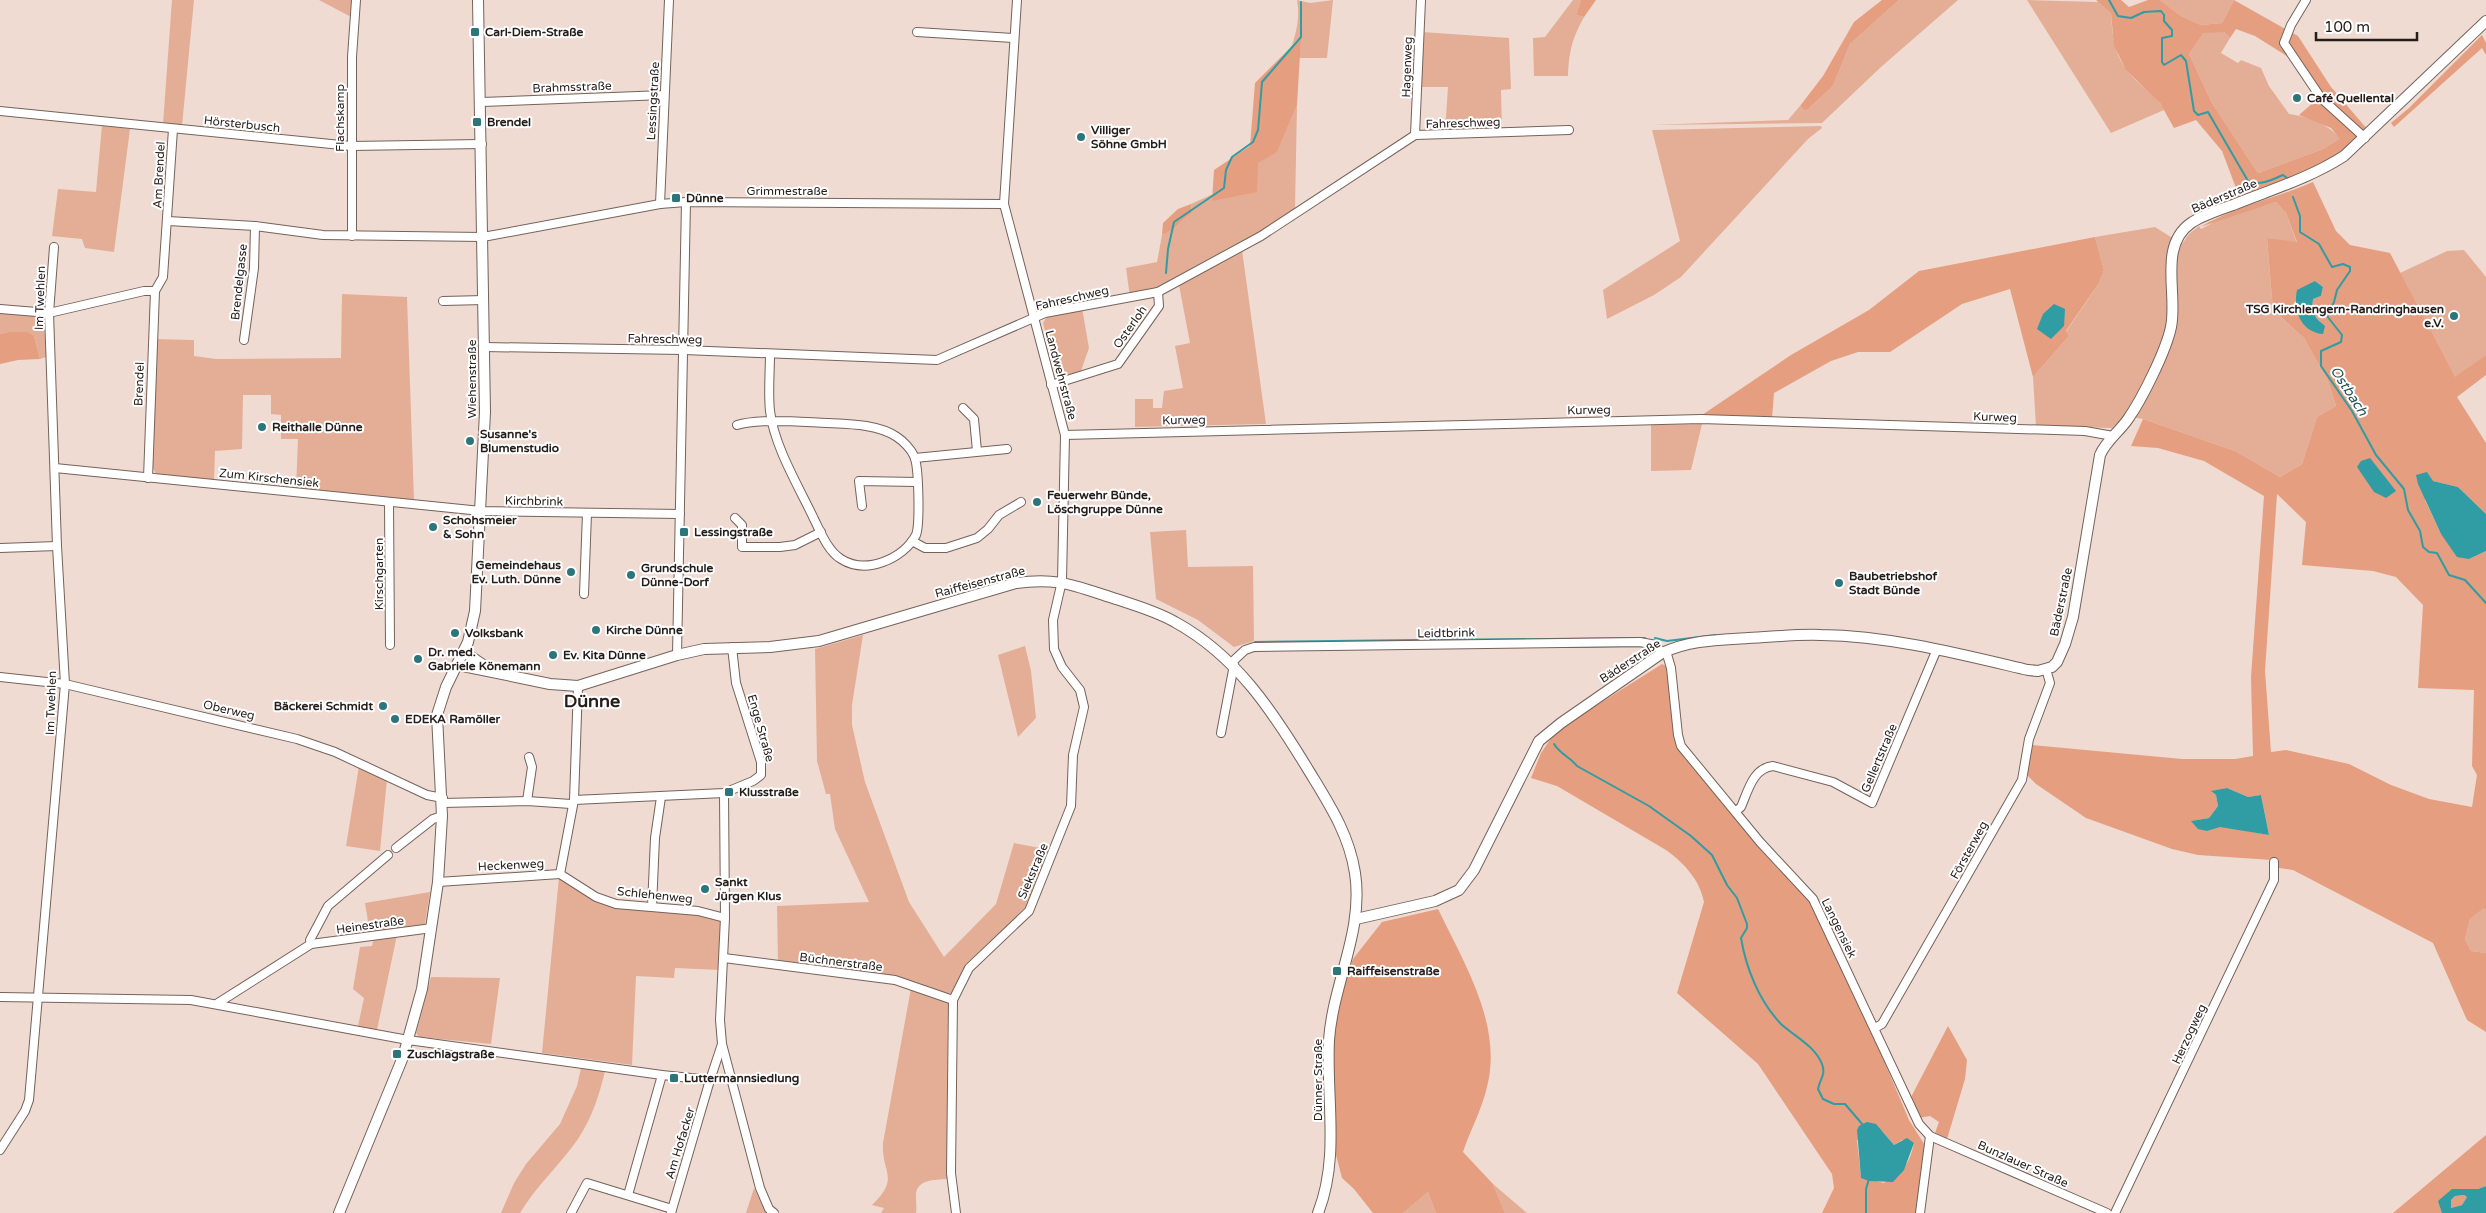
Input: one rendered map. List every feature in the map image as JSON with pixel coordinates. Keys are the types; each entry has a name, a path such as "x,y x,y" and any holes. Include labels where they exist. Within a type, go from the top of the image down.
{"street":[{"name":"Flachskamp","path":"352,236 352,57 356,0"},
{"name":"Wiehenstraße","path":"339,1213 408,1040 422,989 438,882 442,816 437,715 446,687 464,652 476,611 484,469 484,300 478,0"},
{"name":"Lessingstraße","path":"660,204 669,0"},
{"name":"Landwehrstraße","path":"1017,0 1013,38 1004,204 1065,434 1062,581"},
{"name":"Hagenweg","path":"1415,135 1421,0"},
{"path":"2306,0 2291,24 2284,44 2321,98 2365,138"},
{"name":"Bäderstraße","path":"1356,919 1435,901 1459,890 1474,870 1539,741 1561,723 1664,652 1701,641 1820,635 1854,637 1937,649 2028,670 2046,669 2057,662 2065,644 2073,617 2098,464 2103,448 2135,408 2169,334 2172,316 2172,254 2181,233 2199,218 2330,165 2365,138 2486,21"},
{"path":"917,32 1013,38"},
{"name":"Brahmsstraße","path":"481,102 664,95"},
{"name":"Hörsterbusch","path":"0,111 351,146 482,144"},
{"name":"Am Brendel","path":"168,222 173,129"},
{"name":"Fahreschweg","path":"484,347 684,350 937,360 1046,313 1158,292 1261,236 1415,135 1569,130"},
{"path":"677,655 686,202"},
{"name":"Grimmestraße","path":"483,237 660,204 686,202 1004,204"},
{"path":"168,222 255,226 324,235 483,237"},
{"name":"Brendel","path":"148,478 155,290 163,277 168,222"},
{"name":"Brendelgasse","path":"244,340 254,268 255,226"},
{"name":"Im Twehlen","path":"0,1150 25,1111 29,1100 65,684 56,546 49,313 54,247"},
{"path":"0,309 49,313 155,290"},
{"name":"Osterloh","path":"1051,385 1118,364 1159,306 1158,292"},
{"path":"443,301 484,300"},
{"path":"737,425 748,422 773,423 847,424 885,431 897,437 915,458 919,523 912,541 895,557 879,564 850,563 840,558 830,549 799,488 773,423 770,410 770,354"},
{"path":"963,408 974,418 977,451"},
{"name":"Kurweg","path":"1065,434 1701,419 2085,431 2113,436"},
{"path":"915,458 1007,449"},
{"name":"Zum Kirschensiek","path":"55,468 481,511"},
{"path":"862,506 860,481 917,482"},
{"name":"Kirschgarten","path":"390,502 390,645"},
{"path":"912,541 925,548 946,548 977,538 988,529 999,515 1021,502"},
{"name":"Kirchbrink","path":"481,511 680,514"},
{"path":"584,594 587,513"},
{"path":"735,518 742,525 742,547 780,548 795,545 821,532"},
{"path":"0,548 56,546"},
{"name":"Raiffeisenstraße","path":"458,665 550,684 578,686 677,655 704,649 770,648 819,641 1016,583 1036,580 1062,581 1155,612 1175,622 1212,645 1254,687 1272,713 1341,827 1350,850 1355,874 1356,919"},
{"name":"Siekstraße","path":"956,1213 951,1173 953,1000 969,968 1029,911 1071,806 1074,756 1084,707 1080,690 1062,667 1054,649 1053,620 1062,581"},
{"name":"Leidtbrink","path":"1233,664 1245,650 1254,647 1640,642 1656,645 1664,652"},
{"name":"Enge Straße","path":"724,793 753,782 761,775 761,762 736,684 732,648"},
{"name":"Gellertstraße","path":"1736,811 1741,807 1758,772 1764,767 1773,766 1833,782 1872,803 1937,649"},
{"name":"Raiffeisenstraße","path":"464,652 494,672"},
{"name":"Langensiek","path":"1664,652 1670,668 1681,746 1760,842 1813,898 1875,1028 1910,1108 1919,1124 1930,1136"},
{"path":"1221,733 1233,664"},
{"name":"Försterweg","path":"1875,1028 1882,1024 2022,780 2029,739 2050,684 2046,669"},
{"name":"Oberweg","path":"0,677 65,684 297,738 335,752 442,801"},
{"path":"573,802 578,686"},
{"path":"527,801 532,767 529,757"},
{"path":"442,801 573,802 724,793 725,918 720,1020 722,1044 760,1188 769,1209 774,1213"},
{"path":"652,907 655,838 661,797"},
{"name":"Heckenweg","path":"438,882 560,874 573,802"},
{"path":"396,848 433,819 442,816"},
{"name":"Heinestraße","path":"311,944 310,940 328,906 388,856"},
{"name":"Herzogweg","path":"2115,1213 2274,880 2274,862"},
{"name":"Schlehenweg","path":"560,874 596,897 609,902 698,911 725,918"},
{"name":"Dünner Straße","path":"1318,1213 1324,1197 1331,1153 1329,1040 1333,1013 1356,919"},
{"name":"Heinestraße","path":"218,1003 311,944 432,928"},
{"name":"Büchnerstraße","path":"724,958 895,980 953,1000"},
{"path":"0,997 191,1000 218,1003 408,1040 710,1080 722,1044"},
{"path":"628,1195 662,1075"},
{"name":"Am Hofacker","path":"671,1211 710,1080"},
{"path":"1920,1213 1930,1136"},
{"name":"Bunzlauer Straße","path":"1930,1136 2107,1213"},
{"path":"571,1213 587,1183 628,1195 671,1211"}],"shaded area":[{"path":"172,0 194,0 182,126 163,124"},
{"path":"319,0 354,0 353,18"},
{"path":"1297,0 1310,3 1333,0 1327,58 1299,58 1300,37 1292,45 1298,23"},
{"path":"1573,0 1581,0 1576,15 1584,17 1572,45 1568,76 1534,76 1533,38 1545,37"},
{"path":"1581,0 1596,0 1584,17 1576,15"},
{"path":"1882,0 1899,0 1850,44 1833,86 1806,111 1800,106 1823,76 1854,22"},
{"path":"1899,0 1958,0 1881,67 1822,123 1652,125 1788,120 1800,106 1806,111 1833,86 1850,44"},
{"path":"2027,0 2099,2 2111,13 2114,43 2120,60 2132,76 2157,99 2164,110 2111,133"},
{"path":"2096,0 2121,0 2129,7 2148,0 2160,0 2181,16 2201,25 2222,23 2234,0 2298,36 2331,87 2368,130 2341,154 2326,164 2197,216 2195,212 2236,188 2222,151 2196,120 2174,128 2160,103 2126,70 2114,46 2111,13","holes":["2236,29 2255,36 2290,58 2322,95 2299,115 2331,128 2340,139 2323,149 2258,173 2212,103 2189,54 2203,33 2224,32 2230,38"]},
{"path":"2160,0 2234,0 2222,23 2201,25 2181,16"},
{"path":"2212,31 2224,32 2230,38 2221,53 2238,63 2241,60 2261,68 2269,86 2289,114 2318,122 2330,129 2341,139 2323,149 2258,173 2212,103 2189,54 2202,33"},
{"path":"1422,32 1509,38 1511,89 1501,90 1502,130 1445,131 1448,87 1420,87"},
{"path":"2482,35 2486,43 2486,55 2482,48 2394,127 2391,123 2409,108"},
{"path":"1301,37 1297,105 1277,152 1258,163 1257,192 1212,201 1214,170 1250,146 1255,83"},
{"path":"1297,105 1295,209 1195,271 1152,290 1130,297 1126,268 1157,262 1162,235 1192,213 1191,204 1213,194 1212,200 1257,163 1277,151"},
{"path":"102,125 130,129 114,252 85,248 82,239 52,236 58,189 96,192"},
{"path":"1821,126 1822,128 1808,139 1681,277 1654,295 1607,319 1603,290 1680,241 1652,130"},
{"path":"2313,182 2336,231 2350,245 2390,253 2455,377 2486,355 2486,375 2457,397 2486,443 2486,514 2458,487 2433,481 2425,500 2441,534 2469,559 2486,551 2486,910 2483,909 2470,919 2465,939 2471,951 2486,953 2486,1032 2467,1020 2433,943 2293,870 2279,868 2272,860 2198,855 2172,849 2086,818 2036,784 2028,776 2027,761 2032,745 2182,759 2235,759 2253,756 2251,677 2264,496 2204,461 2158,448 2131,446 2143,419 2235,451 2280,477 2302,464 2317,417 2336,406 2328,381 2304,338 2273,310 2267,238 2297,242 2286,213 2276,202 2200,227 2241,208","holes":["2315,281 2323,287 2321,296 2313,299 2313,311 2325,326 2294,303","2277,494 2306,522 2302,565 2373,571 2396,577 2423,605 2418,688 2474,690 2472,766 2477,775 2472,807 2429,799 2391,785 2349,764 2286,750 2271,752 2265,671","2227,788 2248,797 2261,795 2269,835 2220,826 2207,831 2192,821 2209,818 2218,806 2216,795 2212,792"]},
{"path":"2276,202 2286,213 2297,243 2267,238 2273,310 2304,338 2328,381 2336,406 2317,417 2302,464 2280,477 2235,451 2143,419 2125,416 2112,428 2036,426 2033,377 2069,336 2066,332 2099,283 2104,270 2095,237 2155,227 2182,244 2189,234 2199,226 2201,229 2218,220"},
{"path":"1191,204 1192,213 1162,235 1163,223 1178,209"},
{"path":"2095,237 2104,270 2099,283 2066,331 2069,336 2033,377 2010,289 1962,304 1890,352 1858,352 1831,361 1774,393 1772,418 1699,417 1791,355 1869,310 1919,271"},
{"path":"1242,250 1266,424 1135,427 1135,399 1153,399 1153,408 1162,408 1164,391 1183,388 1175,346 1190,343 1179,285"},
{"name":"TSG Kirchlengern-Randringhausen e.V.","path":"2464,250 2486,277 2486,355 2455,378 2400,273 2447,251"},
{"path":"342,294 407,297 414,500 296,489 298,439 281,439 281,415 271,414 271,395 243,395 242,449 215,451 214,480 157,475 152,467 154,339 194,340 194,356 216,359 341,358"},
{"path":"1082,308 1089,348 1081,371 1057,379 1043,323 1046,318"},
{"path":"0,312 39,316 44,321 46,357 40,359 34,336 8,332 0,334"},
{"path":"27,332 34,336 40,359 18,360 0,364 0,334"},
{"path":"1702,424 1691,470 1651,471 1651,425"},
{"path":"1186,530 1188,567 1253,566 1254,641 1234,647 1198,620 1156,599 1150,532"},
{"path":"863,635 852,705 852,725 865,782 909,902 944,957 996,904 1014,843 1051,850 1027,910 966,966 952,993 946,994 896,976 778,962 777,906 869,902 835,829 830,794 826,794 817,761 815,649"},
{"path":"1025,646 1031,671 1036,718 1018,737 998,655"},
{"path":"1662,664 1666,666 1675,735 1811,901 1871,1030 1909,1120 1926,1147 1917,1213 1822,1213 1834,1188 1832,1174 1758,1064 1677,993 1704,902 1699,886 1685,866 1666,850 1557,786 1531,778 1541,753 1556,731","holes":["1883,1132 1894,1145 1902,1140 1914,1143 1910,1157 1901,1171 1884,1183 1861,1177 1857,1140"]},
{"path":"359,766 387,779 380,851 346,846"},
{"path":"559,877 595,898 698,913 723,920 720,970 675,968 674,978 636,976 632,1065 542,1053"},
{"path":"430,892 425,924 370,934 365,903"},
{"path":"1438,909 1478,995 1490,1041 1491,1064 1487,1087 1463,1152 1493,1184 1505,1213 1436,1213 1428,1192 1403,1213 1373,1213 1354,1189 1342,1178 1335,1151 1331,1046 1346,979 1353,959 1382,922"},
{"path":"2483,909 2486,910 2486,953 2471,951 2465,939 2470,919"},
{"path":"397,935 377,1030 358,1026 364,998 353,989 360,947 372,946 374,938"},
{"path":"431,977 500,978 491,1044 419,1037 416,1033"},
{"path":"911,988 948,1002 947,1179 927,1182 919,1187 916,1197 916,1213 881,1213 884,1208 872,1205 881,1196 888,1181 883,1143"},
{"path":"1948,1026 1967,1060 1965,1079 1947,1139 1935,1133 1939,1122 1930,1116 1919,1118 1910,1099"},
{"path":"581,1068 605,1071 594,1106 583,1131 520,1213 501,1213 514,1183 526,1164 560,1124 577,1086"},
{"path":"2486,1135 2486,1186 2478,1189 2452,1189 2442,1213 2393,1213"},
{"path":"1493,1184 1527,1213 1505,1213"},
{"path":"754,1188 766,1213 746,1213"},
{"path":"1428,1192 1436,1213 1403,1213"},
{"path":"2464,1195 2467,1197 2462,1205 2451,1208 2451,1200 2455,1196"}],"water":[{"path":"2315,281 2323,287 2321,296 2313,299 2313,308 2314,315 2325,326 2323,334 2309,329 2297,312 2297,290"},
{"path":"2054,304 2065,309 2064,326 2051,339 2037,329 2043,314"},
{"path":"2370,458 2396,491 2386,498 2374,492 2357,467 2361,461"},
{"path":"2427,472 2433,481 2458,487 2486,514 2486,551 2469,559 2457,557 2441,534 2418,484 2416,475"},
{"path":"2227,788 2248,797 2261,795 2269,835 2220,827 2207,831 2198,829 2191,821 2209,818 2218,806 2216,795 2211,791"},
{"path":"1867,1122 1876,1124 1894,1145 1907,1138 1914,1143 1904,1170 1893,1182 1869,1181 1861,1178 1857,1130 1859,1126"},
{"path":"2486,1186 2486,1213 2442,1213 2438,1201 2452,1189 2478,1189","holes":["2464,1195 2467,1197 2462,1205 2451,1208 2451,1200 2455,1196"]}],"waterway":[{"name":"Ostbach","path":"2109,0 2118,16 2131,18 2144,12 2161,11 2164,15 2164,21 2172,30 2172,36 2162,38 2162,62 2164,65 2181,55 2186,61 2194,111 2198,115 2208,112 2248,181 2262,183 2283,175 2287,178"},
{"path":"1166,273 1168,249 1174,222 1224,188 1226,170 1232,157 1253,142 1258,130 1262,82 1301,37 1301,2"},
{"name":"Ostbach","path":"2293,197 2300,216 2300,232 2319,244 2332,267 2343,264 2350,267 2350,271 2337,290 2334,302 2327,316 2342,335 2341,342 2321,351 2321,366 2352,411 2376,455 2404,489 2408,510 2420,531 2423,547 2429,552 2437,553 2449,575 2465,580 2486,603"},
{"path":"1655,638 1667,641 1716,635"},
{"path":"1430,640 1645,638"},
{"path":"1255,642 1419,640"},
{"path":"1567,647 1642,646 1648,651"},
{"path":"1554,744 1577,766 1649,806 1691,836 1712,855 1727,885 1737,898 1747,924 1747,928 1741,938 1746,961 1760,995 1781,1024 1809,1047 1819,1058 1823,1071 1818,1089 1823,1099 1834,1104 1845,1104 1863,1125"},
{"path":"1866,1213 1866,1189 1869,1179"}],"place":[{"name":"Carl-Diem-Straße","path":"475,32"},
{"name":"Café Quellental","path":"2297,98"},
{"name":"Brendel","path":"477,122"},
{"name":"Villiger Söhne GmbH","path":"1081,137"},
{"name":"Dünne","path":"676,198"},
{"name":"TSG Kirchlengern-Randringhausen e.V.","path":"2454,316"},
{"name":"Reithalle Dünne","path":"262,427"},
{"name":"Susanne's Blumenstudio","path":"470,441"},
{"name":"Feuerwehr Bünde, Löschgruppe Dünne","path":"1037,502"},
{"name":"Schohsmeier & Sohn","path":"433,527"},
{"name":"Lessingstraße","path":"684,532"},
{"name":"Gemeindehaus Ev. Luth. Dünne","path":"571,572"},
{"name":"Grundschule Dünne-Dorf","path":"631,575"},
{"name":"Baubetriebshof Stadt Bünde","path":"1839,583"},
{"name":"Kirche Dünne","path":"596,630"},
{"name":"Volksbank","path":"455,633"},
{"name":"Ev. Kita Dünne","path":"553,655"},
{"name":"Dr. med. Gabriele Könemann","path":"418,659"},
{"name":"Bäckerei Schmidt","path":"383,706"},
{"name":"EDEKA Ramöller","path":"395,719"},
{"name":"Klusstraße","path":"729,792"},
{"name":"Sankt Jürgen Klus","path":"705,889"},
{"name":"Raiffeisenstraße","path":"1337,971"},
{"name":"Zuschlagstraße","path":"397,1054"},
{"name":"Luttermannsiedlung","path":"674,1078"}],"district":[{"name":"Dünne","path":"592,701"}]}
